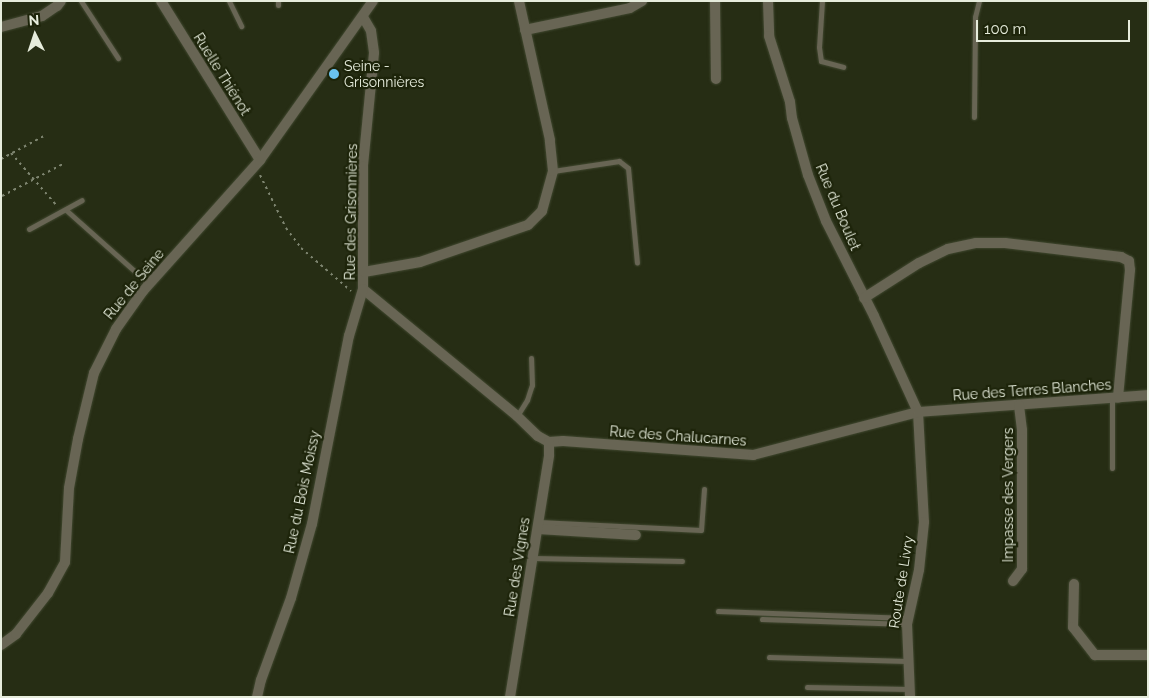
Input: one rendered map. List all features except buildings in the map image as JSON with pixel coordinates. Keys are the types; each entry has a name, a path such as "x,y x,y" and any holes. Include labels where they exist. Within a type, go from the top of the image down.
{"street":[{"path":"1,27 42,16 61,1"},
{"name":"Ruelle Thiénot","path":"161,1 257,164"},
{"path":"364,272 420,262 528,225 542,211 553,171 550,140 519,1"},
{"path":"526,30 630,8 642,1"},
{"path":"715,1 716,79"},
{"name":"Rue du Boulet","path":"768,1 769,36 790,102 792,118 808,175 826,221 918,412"},
{"name":"Rue de Seine","path":"1,645 16,634 48,593 65,562 69,488 94,372 116,328 150,284 257,164 363,17 370,3"},
{"name":"Rue des Grisonnières","path":"363,17 371,31 374,53 363,166 364,272 362,294 517,416 538,436 549,442"},
{"path":"864,298 919,263 948,250 976,243 1005,243 1121,257 1129,261 1130,270 1115,398"},
{"name":"Rue du Bois Moissy","path":"257,697 261,680 291,598 312,524 349,336 362,294"},
{"name":"Rue des Terres Blanches","path":"918,412 1148,395"},
{"name":"Impasse des Vergers","path":"1013,581 1022,569 1022,430 1019,405"},
{"name":"Rue des Chalucarnes","path":"549,442 563,440 753,455 918,412"},
{"name":"Route de Livry","path":"909,693 906,661 908,621 919,570 924,522 918,412"},
{"name":"Rue des Vignes","path":"510,697 538,526 549,442"},
{"path":"538,526 636,535"},
{"path":"1074,584 1073,627 1095,655 1148,655"}],"lane":[{"path":"81,1 118,58"},
{"path":"229,1 241,26"},
{"path":"822,1 821,62 843,67"},
{"path":"974,117 975,17 980,1"},
{"path":"553,171 619,161 628,168 637,264"},
{"path":"29,229 82,200"},
{"path":"66,210 150,284"},
{"path":"517,416 527,400 532,385 531,358"},
{"path":"1112,468 1115,398"},
{"path":"538,526 701,530 704,489"},
{"path":"533,558 682,561"},
{"path":"718,611 908,621"},
{"path":"762,619 908,621"},
{"path":"768,657 906,661"},
{"path":"807,687 909,693"}],"path":[{"path":"1,159 46,134"},
{"path":"11,153 56,205 66,210"},
{"path":"2,196 63,164"},
{"path":"257,164 261,177 286,228 301,248 362,294"}],"place":[{"name":"Seine - Grisonnières","path":"334,74"}]}
